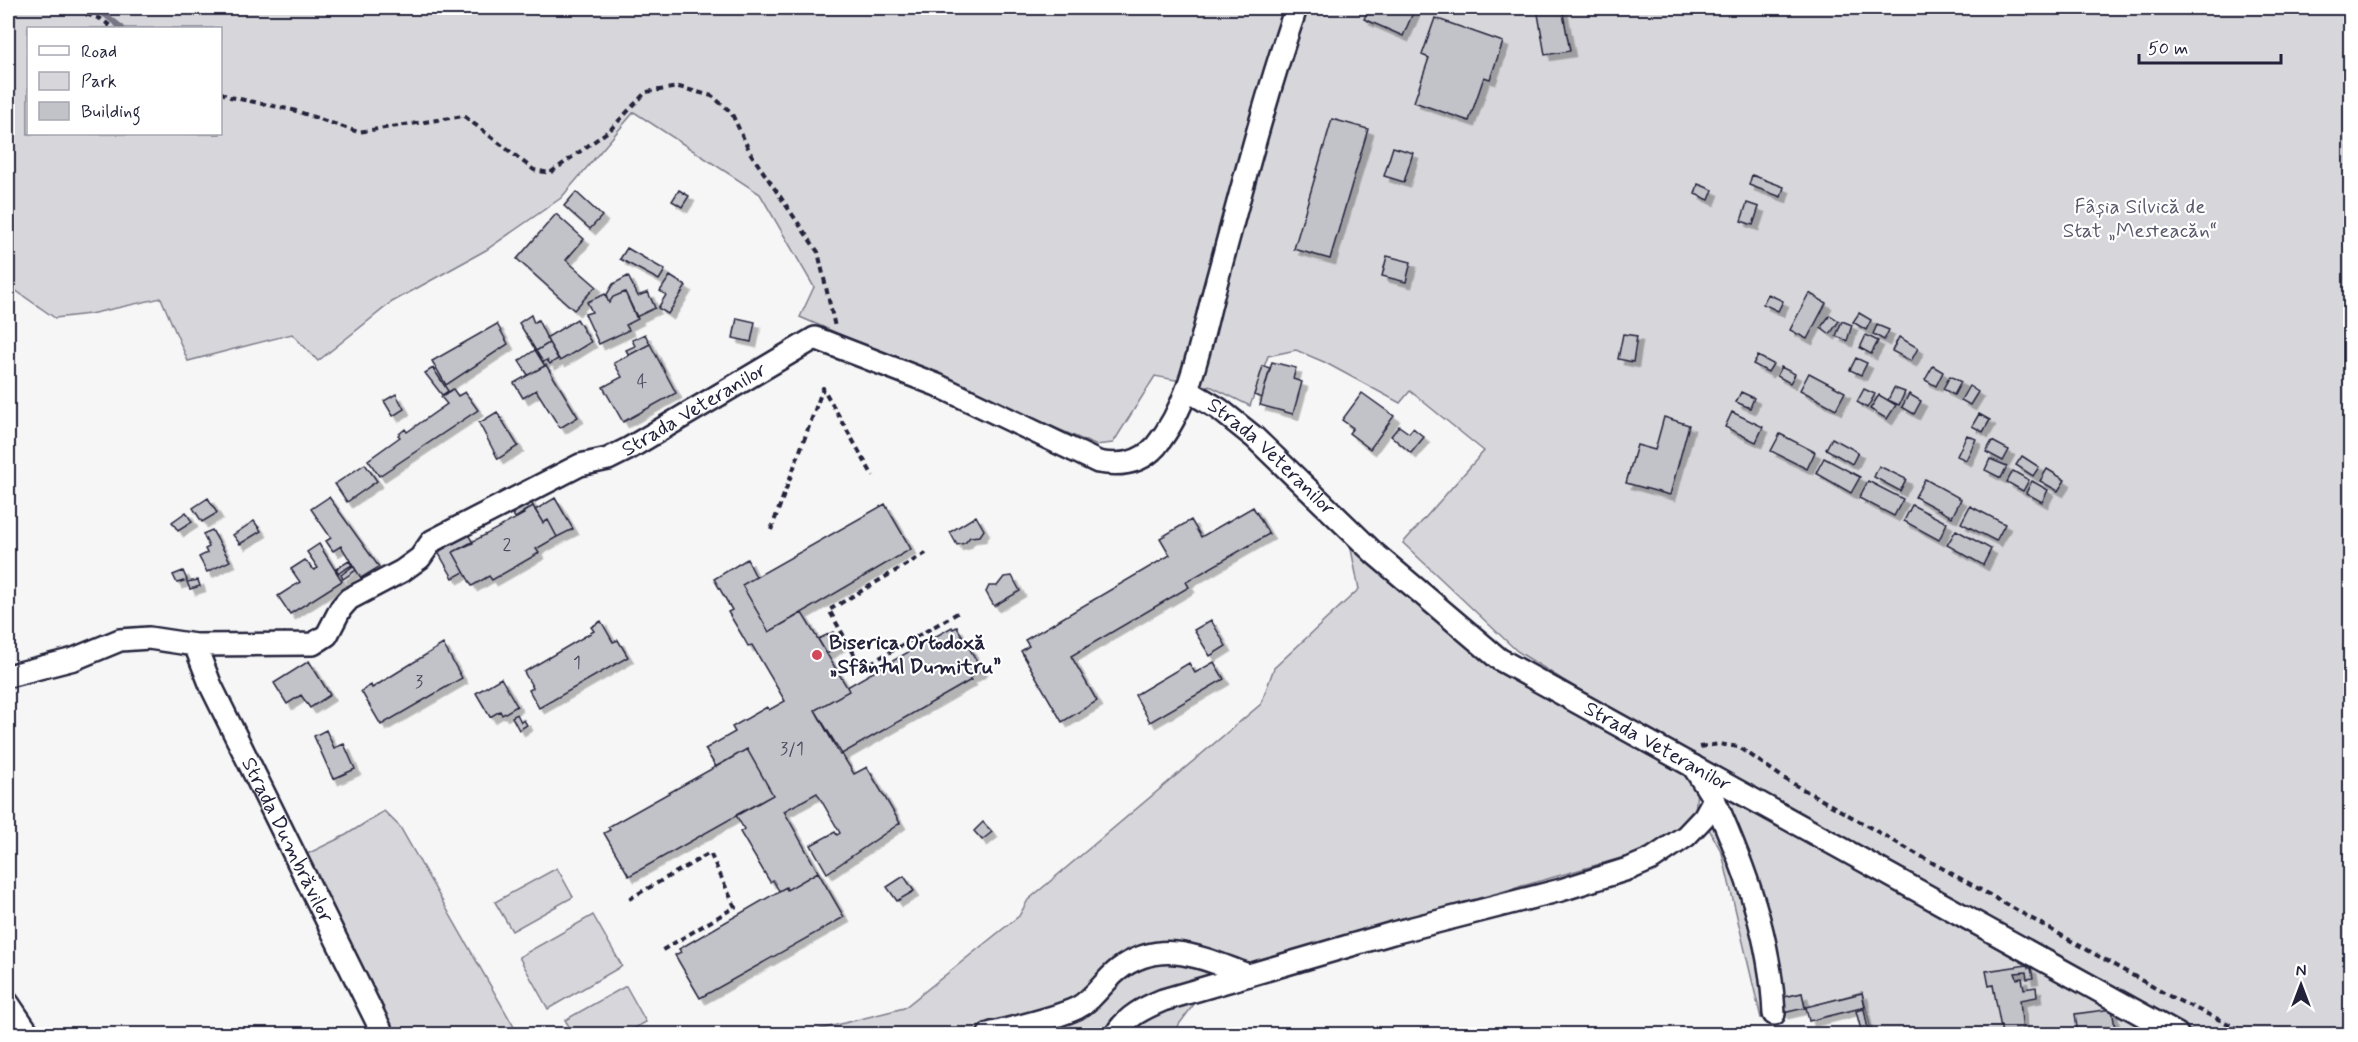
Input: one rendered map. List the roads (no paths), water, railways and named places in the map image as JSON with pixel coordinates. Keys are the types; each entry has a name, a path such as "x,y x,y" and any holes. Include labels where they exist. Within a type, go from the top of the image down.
{"street":[{"name":"Strada Veteranilor","path":"195,645 299,646 320,641 327,635 341,608 349,599 402,571 420,558 432,541 580,465 608,459 628,449 815,338 937,385 1098,462 1114,465 1144,458 1156,445 1187,390 1276,66 1296,8"},
{"name":"Strada Veteranilor","path":"1187,390 1219,409 1254,437 1374,553 1499,660 1623,730 1694,756 2177,1035"},
{"path":"8,676 74,659 120,640 149,638 195,645"},
{"name":"Strada Dumbrăvilor","path":"195,645 211,686 383,1035"},
{"path":"1694,756 1749,885 1762,929 1773,983 1774,1014"},
{"path":"1116,1035 1141,1009 1248,975 1631,868 1652,859 1686,836 1704,817 1714,799"},
{"path":"989,1035 1078,1007 1118,970 1149,954 1170,951 1206,960 1248,975"},
{"path":"8,1003 30,1035"}],"waterway":[{"path":"87,8 103,13 121,27"}],"place":[{"name":"Biserica Ortodoxă „Sfântul Dumitru”","path":"817,655"}],"park label":[{"name":"Fâșia Silvică de Stat „Mesteacăn“","path":"2140,219"}]}
